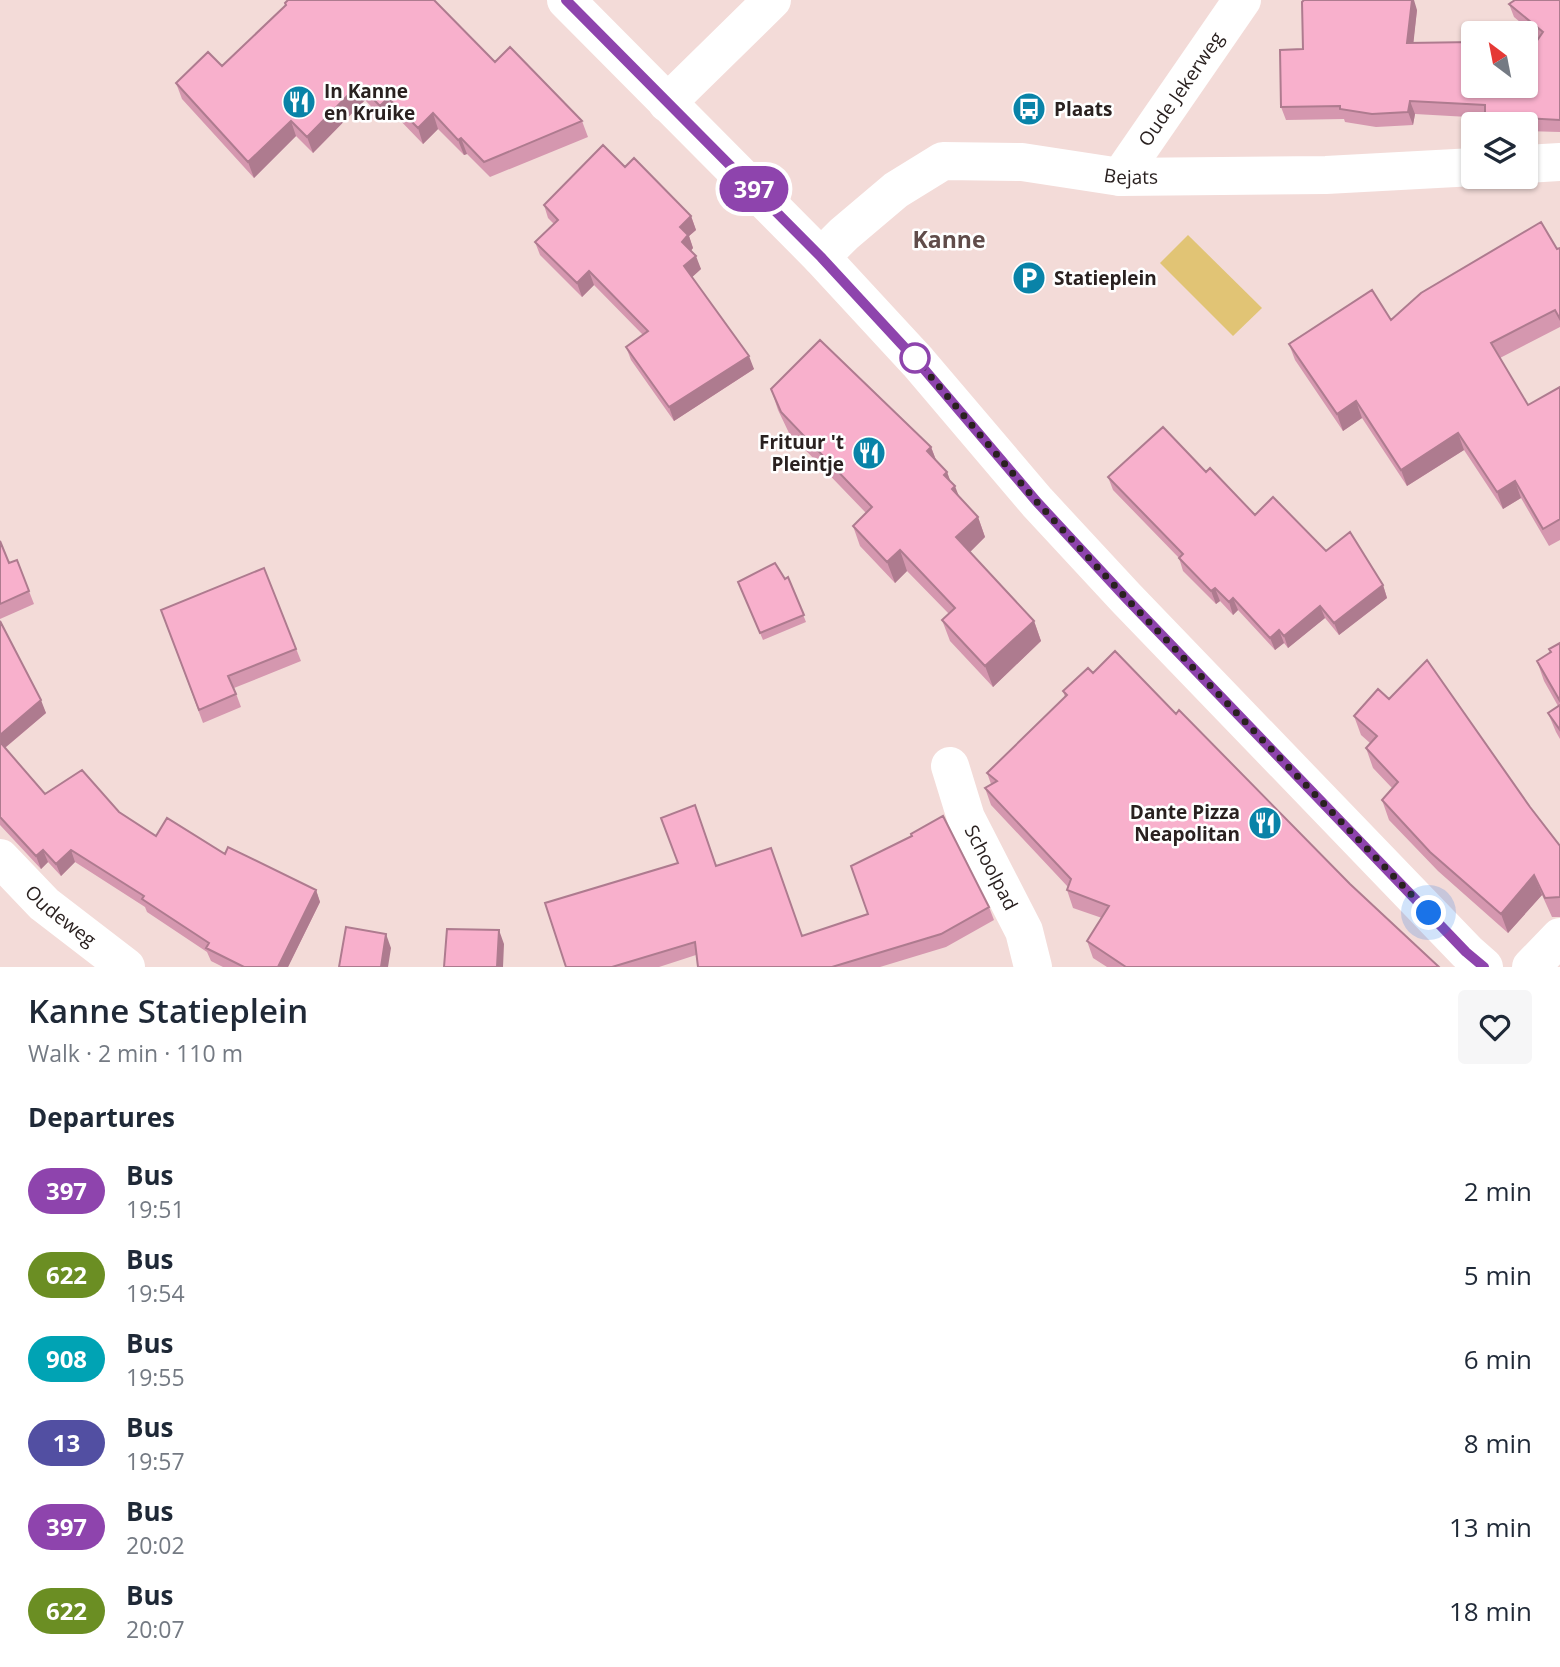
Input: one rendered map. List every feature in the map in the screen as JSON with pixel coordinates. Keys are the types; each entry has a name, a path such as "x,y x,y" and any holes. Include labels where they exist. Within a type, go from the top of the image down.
{"street":[{"path":"566,0 821,257 918,362 1037,502 1126,598 1466,952 1484,967"},
{"path":"667,103 772,0"},
{"name":"Oude Jekerweg","path":"1120,177 1242,0"},
{"name":"Bejats","path":"821,257 896,190 943,161 1022,162 1120,177 1326,175 1461,168"},
{"path":"1538,163 1560,162"},
{"name":"Schoolpad","path":"950,766 966,818 1024,931 1032,967"},
{"name":"Oudeweg","path":"0,858 44,904 125,967"},
{"path":"1531,967 1560,937"}],"shaded area":[{"path":"1188,235 1262,308 1233,336 1160,263"}],"building":[{"path":"288,0 434,0 495,62 510,47 582,121 484,162 461,138 458,140 433,113 418,128 388,98 380,106 359,84 307,137 291,121 248,162 176,83 208,52 222,66 286,5"},
{"path":"1412,0 1407,43 1461,42 1461,98 1538,98 1538,39 1543,32 1538,28 1538,21 1530,21 1509,4 1515,0 1560,0 1560,120 1538,119 1538,112 1485,112 1485,105 1410,101 1408,112 1372,114 1340,109 1340,106 1281,107 1280,50 1303,49 1302,2"},
{"path":"603,145 625,167 634,158 691,216 680,227 688,235 682,242 696,256 684,266 749,356 669,407 626,347 648,331 589,271 577,283 535,242 558,220 544,205"},
{"path":"1541,222 1557,249 1560,248 1560,319 1555,310 1491,343 1528,405 1560,387 1560,519 1543,529 1515,481 1497,492 1458,433 1401,470 1356,401 1337,414 1289,344 1372,290 1391,320 1421,293"},
{"path":"820,340 931,447 927,451 947,472 944,475 955,486 952,489 978,517 956,537 1034,621 985,666 942,620 955,608 900,550 887,562 853,526 872,507 781,412 771,389"},
{"path":"1163,427 1206,472 1210,468 1255,515 1273,497 1326,551 1350,532 1383,585 1334,623 1320,606 1284,636 1279,630 1270,638 1233,598 1229,602 1215,588 1211,591 1179,558 1183,554 1108,477"},
{"path":"0,541 9,563 17,560 29,591 0,604"},
{"path":"775,563 785,579 788,577 804,615 760,633 738,582"},
{"path":"264,568 296,649 228,676 236,694 199,710 161,610"},
{"path":"0,621 41,700 0,735"},
{"path":"1560,643 1560,701 1537,661"},
{"path":"1115,651 1176,714 1179,710 1350,884 1439,967 1126,967 1087,941 1109,906 1067,890 1071,879 985,788 997,781 987,773 1067,695 1063,691 1088,668 1093,673"},
{"path":"1427,660 1560,846 1560,897 1545,898 1534,875 1501,914 1430,852 1382,800 1398,782 1366,748 1377,736 1354,716 1378,689 1389,699"},
{"path":"1560,705 1560,730 1548,713"},
{"path":"0,742 45,794 82,770 119,812 156,836 167,818 225,854 228,847 316,890 278,967 244,967 206,948 209,943 142,899 144,896 71,850 56,864 43,850 36,856 0,817"},
{"path":"695,805 716,866 771,848 802,936 868,914 851,866 912,836 911,834 943,816 989,907 941,934 832,967 698,967 695,942 612,967 566,967 545,903 678,863 661,818"},
{"path":"346,927 386,934 381,967 339,967"},
{"path":"447,929 499,930 497,967 444,967"}],"bus line":[{"name":"397","path":"566,0 821,257 918,362 1037,502 1126,598 1466,952 1484,967"}],"place":[{"name":"In Kanne en Kruike","path":"299,102"},
{"name":"Plaats","path":"1029,109"},
{"name":"Statieplein","path":"1029,278"},
{"name":"Frituur 't Pleintje","path":"869,453"},
{"name":"Dante Pizza Neapolitan","path":"1265,823"}],"district":[{"name":"Kanne","path":"949,240"}],"route":[{"path":"915,358 1037,502 1429,913"}]}
